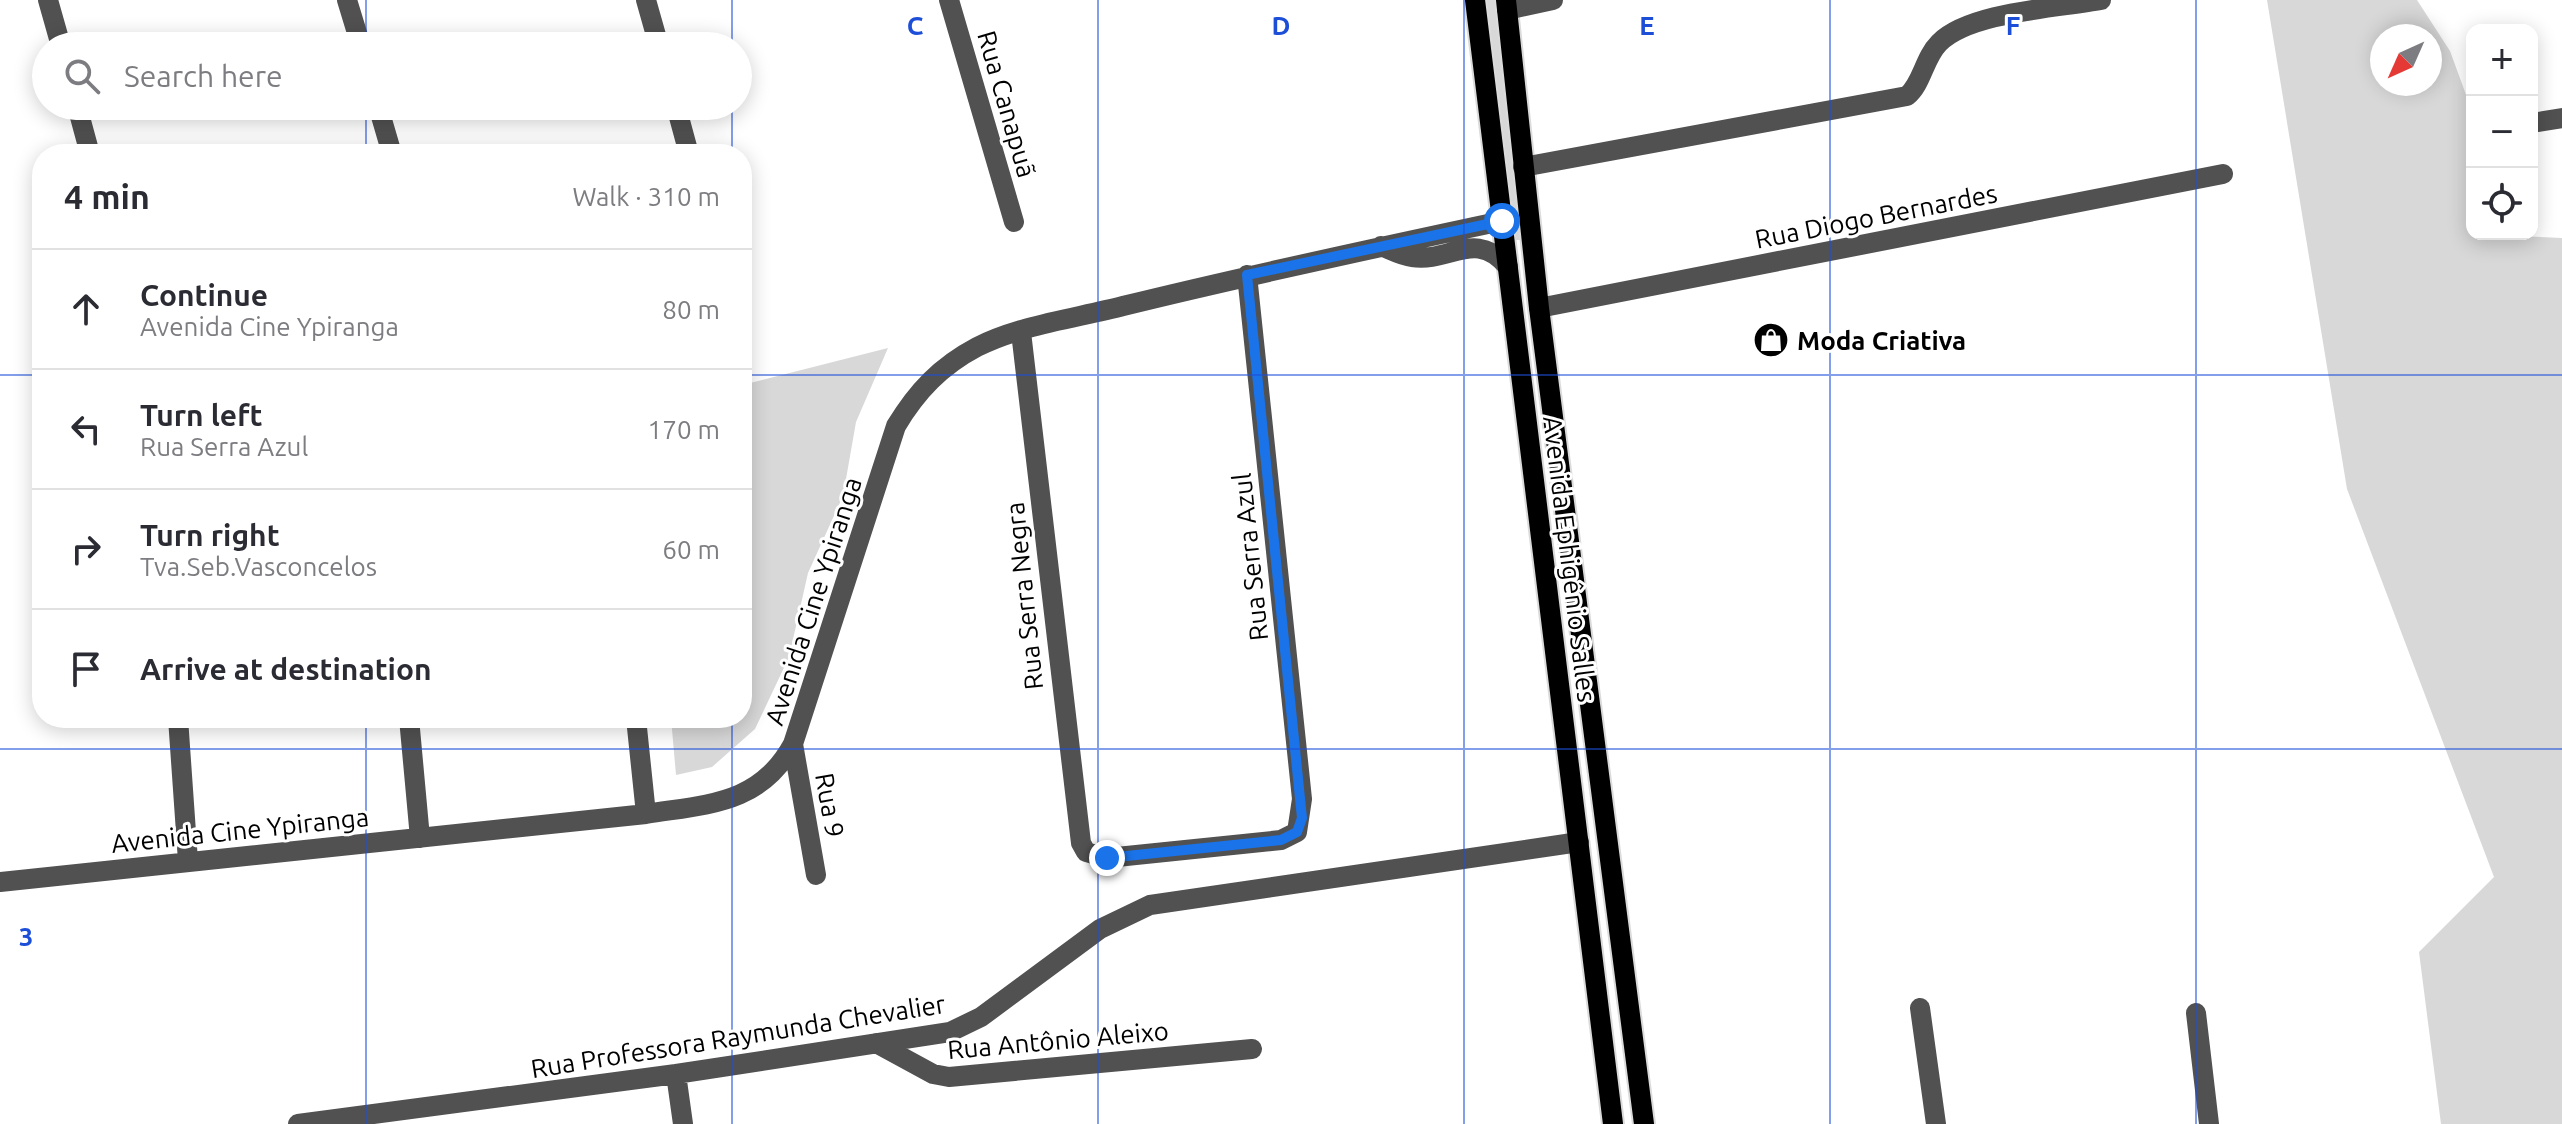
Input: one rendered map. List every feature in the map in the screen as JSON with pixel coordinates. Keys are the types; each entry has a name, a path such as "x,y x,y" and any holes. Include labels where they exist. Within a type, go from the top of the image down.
{"main road":[{"name":"Avenida Ephigênio Salles","path":"1475,0 1613,1124"},
{"name":"Avenida Ephigênio Salles","path":"1506,5 1539,308 1644,1124"}],"street":[{"path":"48,0 57,32"},
{"path":"347,0 357,32"},
{"path":"646,0 655,32"},
{"name":"Rua Canapuã","path":"949,0 1014,222"},
{"path":"1506,5 1553,0"},
{"path":"1523,167 1910,94 1929,55 1953,31 1988,20 2101,0"},
{"path":"2538,122 2562,118"},
{"path":"81,120 87,144"},
{"path":"382,120 389,144"},
{"path":"680,120 686,144"},
{"name":"Rua Diogo Bernardes","path":"1539,308 2223,174"},
{"name":"Avenida Cine Ypiranga","path":"0,882 646,814 731,800 771,775 793,744 896,426 914,397 955,359 981,345 1021,332 1247,275 1502,221"},
{"name":"Avenida Cine Ypiranga","path":"1381,246 1413,258 1478,247 1489,249 1508,267"},
{"name":"Rua Serra Azul","path":"1086,852 1107,858 1281,840 1297,832 1302,799 1247,275"},
{"name":"Rua Serra Negra","path":"1021,332 1077,827 1086,852"},
{"path":"179,728 188,861"},
{"path":"410,728 420,838"},
{"path":"637,728 646,814"},
{"name":"Rua 9","path":"793,744 816,875"},
{"name":"Rua Professora Raymunda Chevalier","path":"298,1124 438,1116 966,1026 1090,935 1150,905 1579,842"},
{"path":"1920,1008 1936,1124"},
{"path":"2196,1013 2209,1124"},
{"name":"Rua Antônio Aleixo","path":"876,1043 924,1070 949,1077 1252,1049"},
{"path":"676,1074 683,1124"}],"shaded area":[{"path":"1484,0 1500,0 1525,240 1509,240"},
{"path":"2267,0 2417,0 2433,24 2370,24 2370,96 2442,96 2442,39 2450,51 2466,95 2466,240 2562,238 2562,1124 2441,1124 2419,952 2494,877 2347,489"},
{"path":"888,348 856,422 843,496 808,573 789,657 755,729 712,767 676,775 672,728 752,728 752,382"}],"place":[{"name":"Moda Criativa","path":"1771,340"}],"route":[{"path":"1107,858 1281,840 1297,832 1302,818 1247,275 1502,221"}]}
